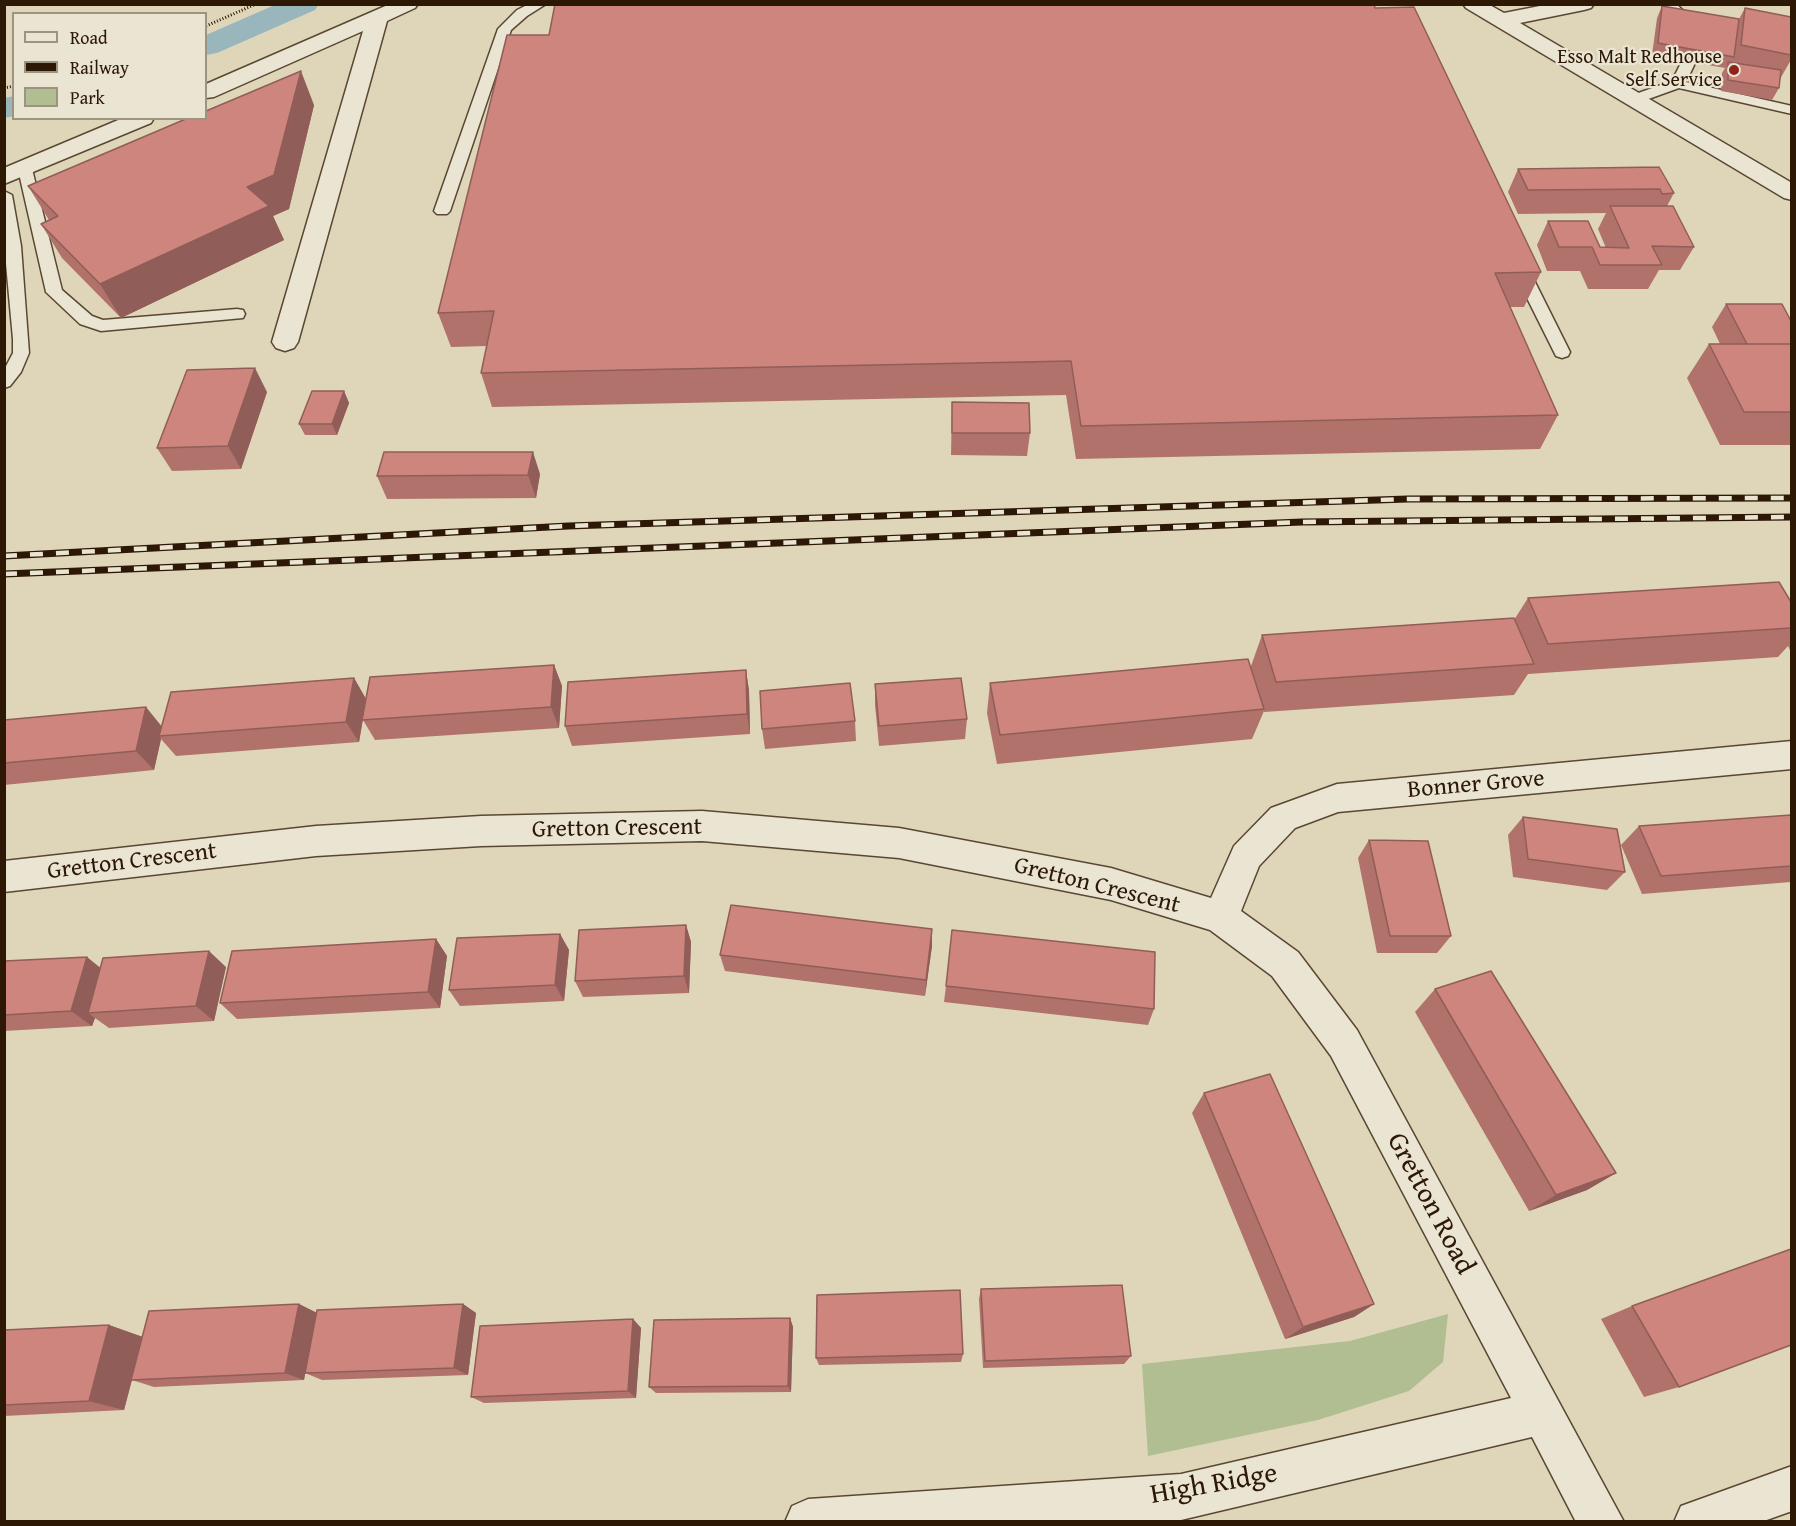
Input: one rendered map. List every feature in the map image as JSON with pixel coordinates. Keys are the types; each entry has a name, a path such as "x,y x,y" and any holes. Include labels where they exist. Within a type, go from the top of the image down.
{"street":[{"path":"207,92 408,4"},
{"path":"1473,4 1791,193"},
{"path":"1502,20 1584,4"},
{"path":"285,342 377,18"},
{"path":"15,173 138,120"},
{"name":"Bonner Grove","path":"1221,917 1246,857 1283,818 1337,798 1791,755"},
{"name":"Gretton Crescent","path":"4,877 316,841 481,831 702,826 899,843 1111,884 1221,917"},
{"name":"Gretton Road","path":"1221,917 1285,964 1344,1043 1601,1521"},
{"name":"High Ridge","path":"808,1521 1181,1497 1542,1413"},
{"path":"1697,1521 1791,1488"}],"lane":[{"path":"442,211 505,29 522,13 540,4"},
{"path":"1667,4 1691,24 1689,62 1680,80"},
{"path":"1680,15 1702,19"},
{"path":"1680,80 1791,110"},
{"path":"1635,99 1680,80 1791,96"},
{"path":"15,173 54,292 86,320 100,326 237,314"},
{"path":"4,195 13,246 21,339 21,353 15,368 4,382"},
{"path":"1515,257 1562,352"}],"path":[{"path":"207,26 256,4"}],"green space":[{"path":"1448,1314 1443,1362 1409,1391 1318,1420 1148,1456 1142,1364 1350,1341"}],"building":[{"path":"555,4 1374,4 1375,8 1414,7 1541,272 1495,273 1558,415 1081,426 1071,361 481,373 494,311 438,313 507,35 549,35"},
{"path":"1662,6 1739,19 1734,57 1658,43"},
{"path":"1745,8 1791,17 1791,55 1741,45"},
{"path":"1728,62 1781,70 1779,88 1728,80"},
{"path":"301,71 274,175 247,187 269,206 100,284 41,224 58,216 28,186 183,120 207,120 207,111"},
{"path":"1659,167 1674,193 1662,194 1660,189 1528,190 1518,169"},
{"path":"1610,206 1673,206 1694,247 1652,246 1662,265 1600,265 1592,247 1559,247 1548,221 1588,221 1600,247 1629,248"},
{"path":"1726,304 1782,304 1791,321 1791,344 1747,344"},
{"path":"1709,344 1791,344 1791,412 1744,412"},
{"path":"255,368 228,446 157,448 187,370"},
{"path":"312,391 344,391 332,424 299,424"},
{"path":"952,402 1029,403 1030,433 952,433"},
{"path":"384,452 533,452 528,475 377,476"},
{"path":"1779,582 1791,602 1791,628 1548,644 1528,598"},
{"path":"1514,618 1534,664 1276,682 1262,635"},
{"path":"1248,659 1264,709 1000,735 990,683"},
{"path":"554,665 551,707 362,720 370,677"},
{"path":"746,670 747,714 565,726 568,682"},
{"path":"354,678 346,722 159,736 171,692"},
{"path":"961,678 967,719 879,726 875,684"},
{"path":"850,683 855,721 762,729 760,691"},
{"path":"146,707 136,751 4,763 4,720"},
{"path":"1791,815 1791,866 1661,876 1639,826"},
{"path":"1523,817 1617,829 1625,872 1528,859"},
{"path":"1369,840 1428,841 1451,936 1390,936"},
{"path":"731,905 932,929 926,980 720,955"},
{"path":"686,925 684,976 575,981 579,930"},
{"path":"952,930 1155,952 1154,1009 946,986"},
{"path":"560,934 555,985 449,990 457,938"},
{"path":"436,939 428,992 220,1003 232,951"},
{"path":"209,951 196,1006 88,1013 103,958"},
{"path":"87,957 71,1011 4,1015 4,961"},
{"path":"1491,971 1616,1173 1556,1195 1435,989"},
{"path":"1270,1074 1374,1304 1303,1327 1204,1093"},
{"path":"1791,1249 1791,1345 1679,1387 1632,1306"},
{"path":"1122,1285 1131,1356 985,1361 981,1289"},
{"path":"960,1290 963,1354 816,1358 817,1295"},
{"path":"299,1304 285,1373 131,1380 149,1311"},
{"path":"463,1304 454,1368 305,1373 317,1310"},
{"path":"790,1318 788,1386 649,1387 654,1320"},
{"path":"633,1319 628,1391 471,1397 480,1326"},
{"path":"109,1325 89,1401 4,1405 4,1330"}],"waterway":[{"path":"207,46 304,4"},
{"path":"4,108 12,106"}],"railway":[{"path":"4,556 568,526 1408,499 1792,498"},
{"path":"4,574 1302,522 1792,517"}],"place":[{"name":"Esso Malt Redhouse Self Service","path":"1734,70"}]}
